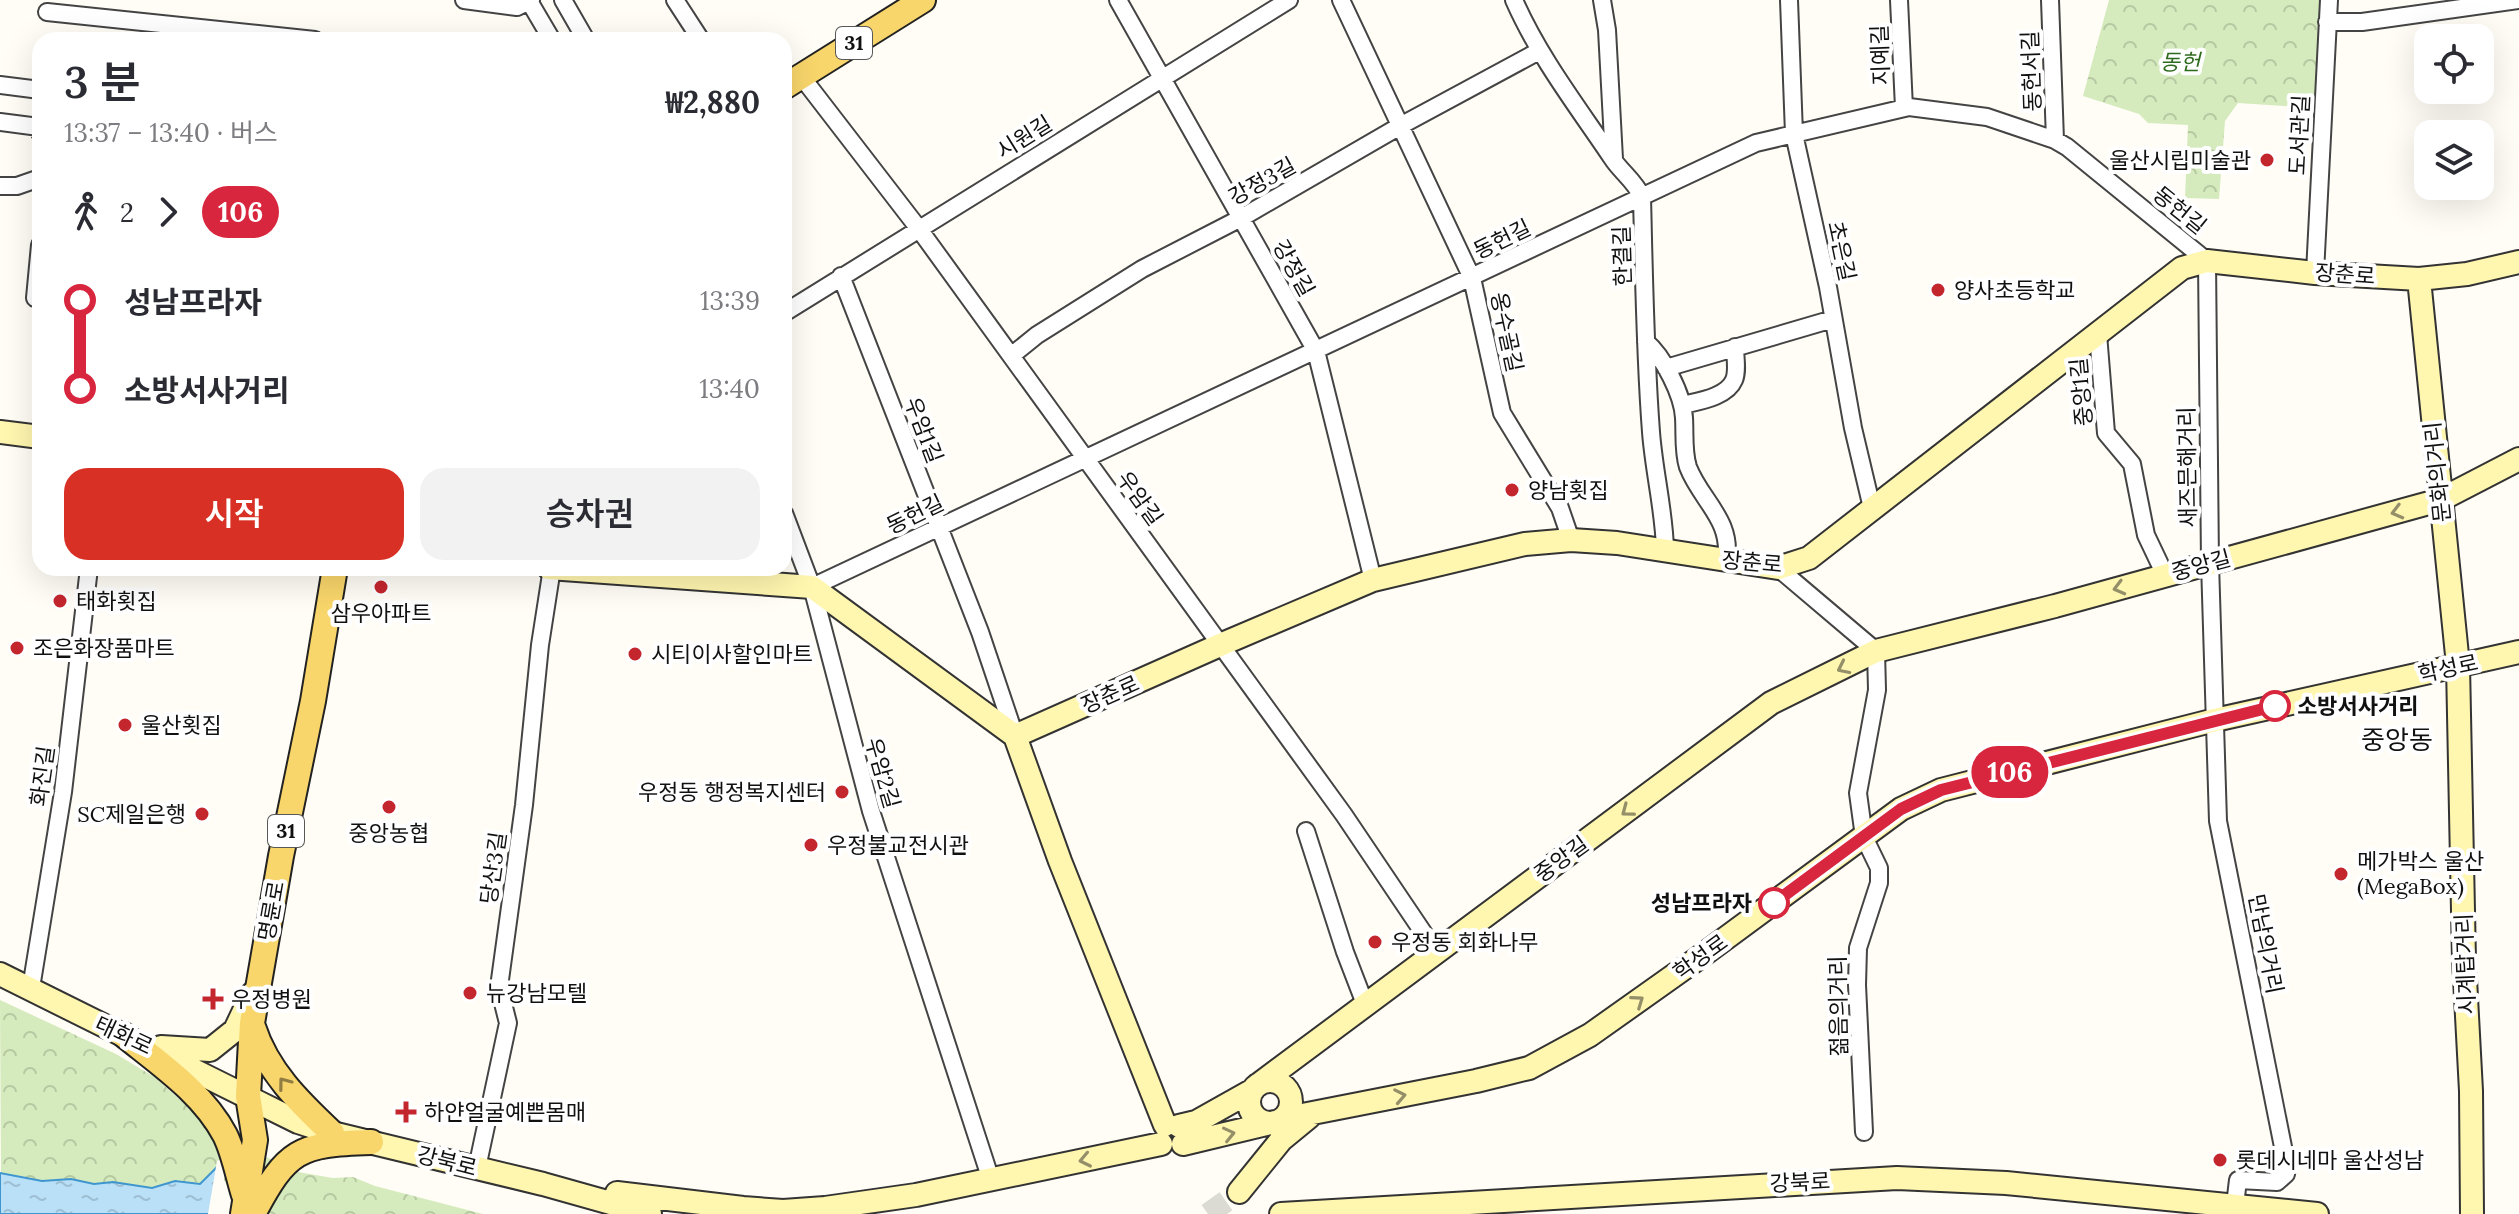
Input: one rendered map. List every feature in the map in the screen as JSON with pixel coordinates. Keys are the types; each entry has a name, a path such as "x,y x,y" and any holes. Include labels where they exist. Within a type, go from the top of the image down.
{"main road":[{"name":"31","path":"793,82 923,0"},
{"name":"명륜로","path":"243,1159 255,1140 248,1096 252,1023 260,970 313,701 334,576"},
{"path":"252,1023 267,1060 283,1083 332,1133"},
{"path":"134,1040 184,1083 243,1159 247,1210"},
{"path":"247,1210 281,1166 294,1155 307,1149 335,1144 371,1142"}],"street":[{"path":"464,0 517,7 530,0 548,32"},
{"path":"563,0 581,32"},
{"path":"675,0 696,32"},
{"name":"강정길","path":"1118,0 1316,351 1373,580"},
{"name":"시원길","path":"792,308 1289,0"},
{"name":"옹수골길","path":"1341,0 1472,278 1502,413 1560,508 1571,540"},
{"name":"한결길","path":"1514,0 1539,51 1642,197 1652,438 1665,549"},
{"path":"1602,0 1607,30 1614,161"},
{"name":"초은길","path":"1789,0 1794,134 1860,465 1872,508"},
{"name":"지예길","path":"1899,0 1904,108"},
{"name":"도서관길","path":"2315,273 2329,0"},
{"path":"2327,22 2362,22 2518,0"},
{"name":"동헌서길","path":"2047,2 2055,140"},
{"path":"47,12 238,32"},
{"name":"강정3길","path":"1011,356 1037,335 1142,269 1241,218 1400,126 1539,51"},
{"name":"우암길","path":"793,82 919,229 1344,815 1435,950"},
{"path":"0,85 32,89"},
{"name":"동헌길","path":"812,587 1756,143 1904,108 1987,117 2055,140 2207,261"},
{"path":"0,122 32,125"},
{"path":"0,186 17,186 32,181"},
{"name":"장춘로","path":"1015,736 1373,580 1525,544 1571,540 1665,549 1778,568 1809,558 2182,268 2207,261 2315,273 2419,279 2467,274 2519,262"},
{"name":"새즈믄해거리","path":"2207,261 2215,720"},
{"name":"우암1길","path":"841,276 980,632 1015,736"},
{"name":"문화의거리","path":"2419,279 2458,665"},
{"path":"1666,368 1833,319"},
{"name":"중앙1길","path":"2098,334 2106,433 2132,464 2146,535 2165,575"},
{"path":"1646,342 1657,351 1683,405 1686,462 1696,486 1713,505 1722,523 1728,547 1726,561"},
{"path":"1683,405 1711,398 1732,384 1735,377 1735,347"},
{"path":"0,432 32,436"},
{"name":"중앙길","path":"1172,1135 1255,1087 1435,950 1771,703 1876,651 2440,500 2519,459"},
{"name":"우암2길","path":"792,534 812,587 871,811 991,1180"},
{"path":"1778,568 1876,651 1877,690 1858,793 1864,837"},
{"name":"화진길","path":"31,988 63,792 88,576"},
{"name":"당산3길","path":"477,1168 508,1023 499,987 524,805 550,576"},
{"path":"652,576 812,587 1015,736 1060,861 1172,1135"},
{"name":"학성로","path":"1284,1120 1307,1119 1324,1111 1476,1081 1529,1068 1543,1061 1590,1035 1901,809 1941,790 2215,720 2519,652"},
{"name":"시계탑거리","path":"2458,665 2472,1214"},
{"name":"만남의거리","path":"2215,720 2218,821 2287,1167 2286,1174 2277,1182 2238,1180 2235,1205"},
{"path":"1306,831 1365,1004"},
{"name":"젊음의거리","path":"1864,837 1879,868 1879,883 1858,948 1864,1132"},
{"path":"134,1040 180,1050 210,1050 235,1030 248,1007 260,970"},
{"name":"태화로","path":"0,974 248,1096"},
{"path":"1239,1192 1284,1120 1291,1096 1283,1085 1271,1081 1255,1087 1250,1097 1251,1111 1261,1121 1284,1120"},
{"name":"강북로","path":"248,1096 298,1122 332,1133 543,1184 650,1214"},
{"path":"543,1184 711,1205 783,1211 825,1208 991,1180 1172,1135 1284,1120"},
{"name":"강북로","path":"1281,1214 1897,1178 2006,1183 2181,1207 2235,1205 2317,1214"},
{"path":"543,1184 600,1214"}],"green space":[{"name":"동헌","path":"2109,0 2322,0 2315,108 2238,103 2225,121 2219,199 2185,198 2188,125 2148,123 2139,114 2083,96"},
{"path":"0,1000 116,1054 156,1078 217,1134 298,1172 333,1178 353,1177 375,1186 483,1214 259,1214 200,1184 175,1181 152,1188 113,1182 94,1184 71,1179 42,1181 1,1175"}],"water":[{"path":"222,1162 220,1181 259,1214 0,1214 0,1173 42,1181 71,1179 94,1184 113,1182 152,1188 175,1181 200,1184"}],"pier":[{"path":"223,1158 226,1162 224,1180 236,1197 263,1214 208,1214 217,1161"}],"tunnel":[{"path":"1208,1214 1239,1192"}],"bus line":[{"name":"106","path":"1774,903 1901,809 1941,790 2275,706"}],"place":[{"name":"울산시립미술관","path":"2267,160"},
{"name":"양사초등학교","path":"1938,290"},
{"name":"양남횟집","path":"1512,490"},
{"name":"삼우아파트","path":"381,587"},
{"name":"태화횟집","path":"60,601"},
{"name":"조은화장품마트","path":"17,648"},
{"name":"시티이사할인마트","path":"635,654"},
{"name":"소방서사거리","path":"2275,706"},
{"name":"울산횟집","path":"125,725"},
{"name":"우정동 행정복지센터","path":"842,792"},
{"name":"중앙농협","path":"389,807"},
{"name":"SC제일은행","path":"202,814"},
{"name":"우정불교전시관","path":"811,845"},
{"name":"메가박스 울산 (MegaBox)","path":"2341,874"},
{"name":"성남프라자","path":"1774,903"},
{"name":"우정동 회화나무","path":"1375,942"},
{"name":"뉴강남모텔","path":"470,993"},
{"name":"우정병원","path":"213,999"},
{"name":"하얀얼굴예쁜몸매","path":"406,1112"},
{"name":"롯데시네마 울산성남","path":"2220,1160"}],"district":[{"name":"중앙동","path":"2397,740"}]}
